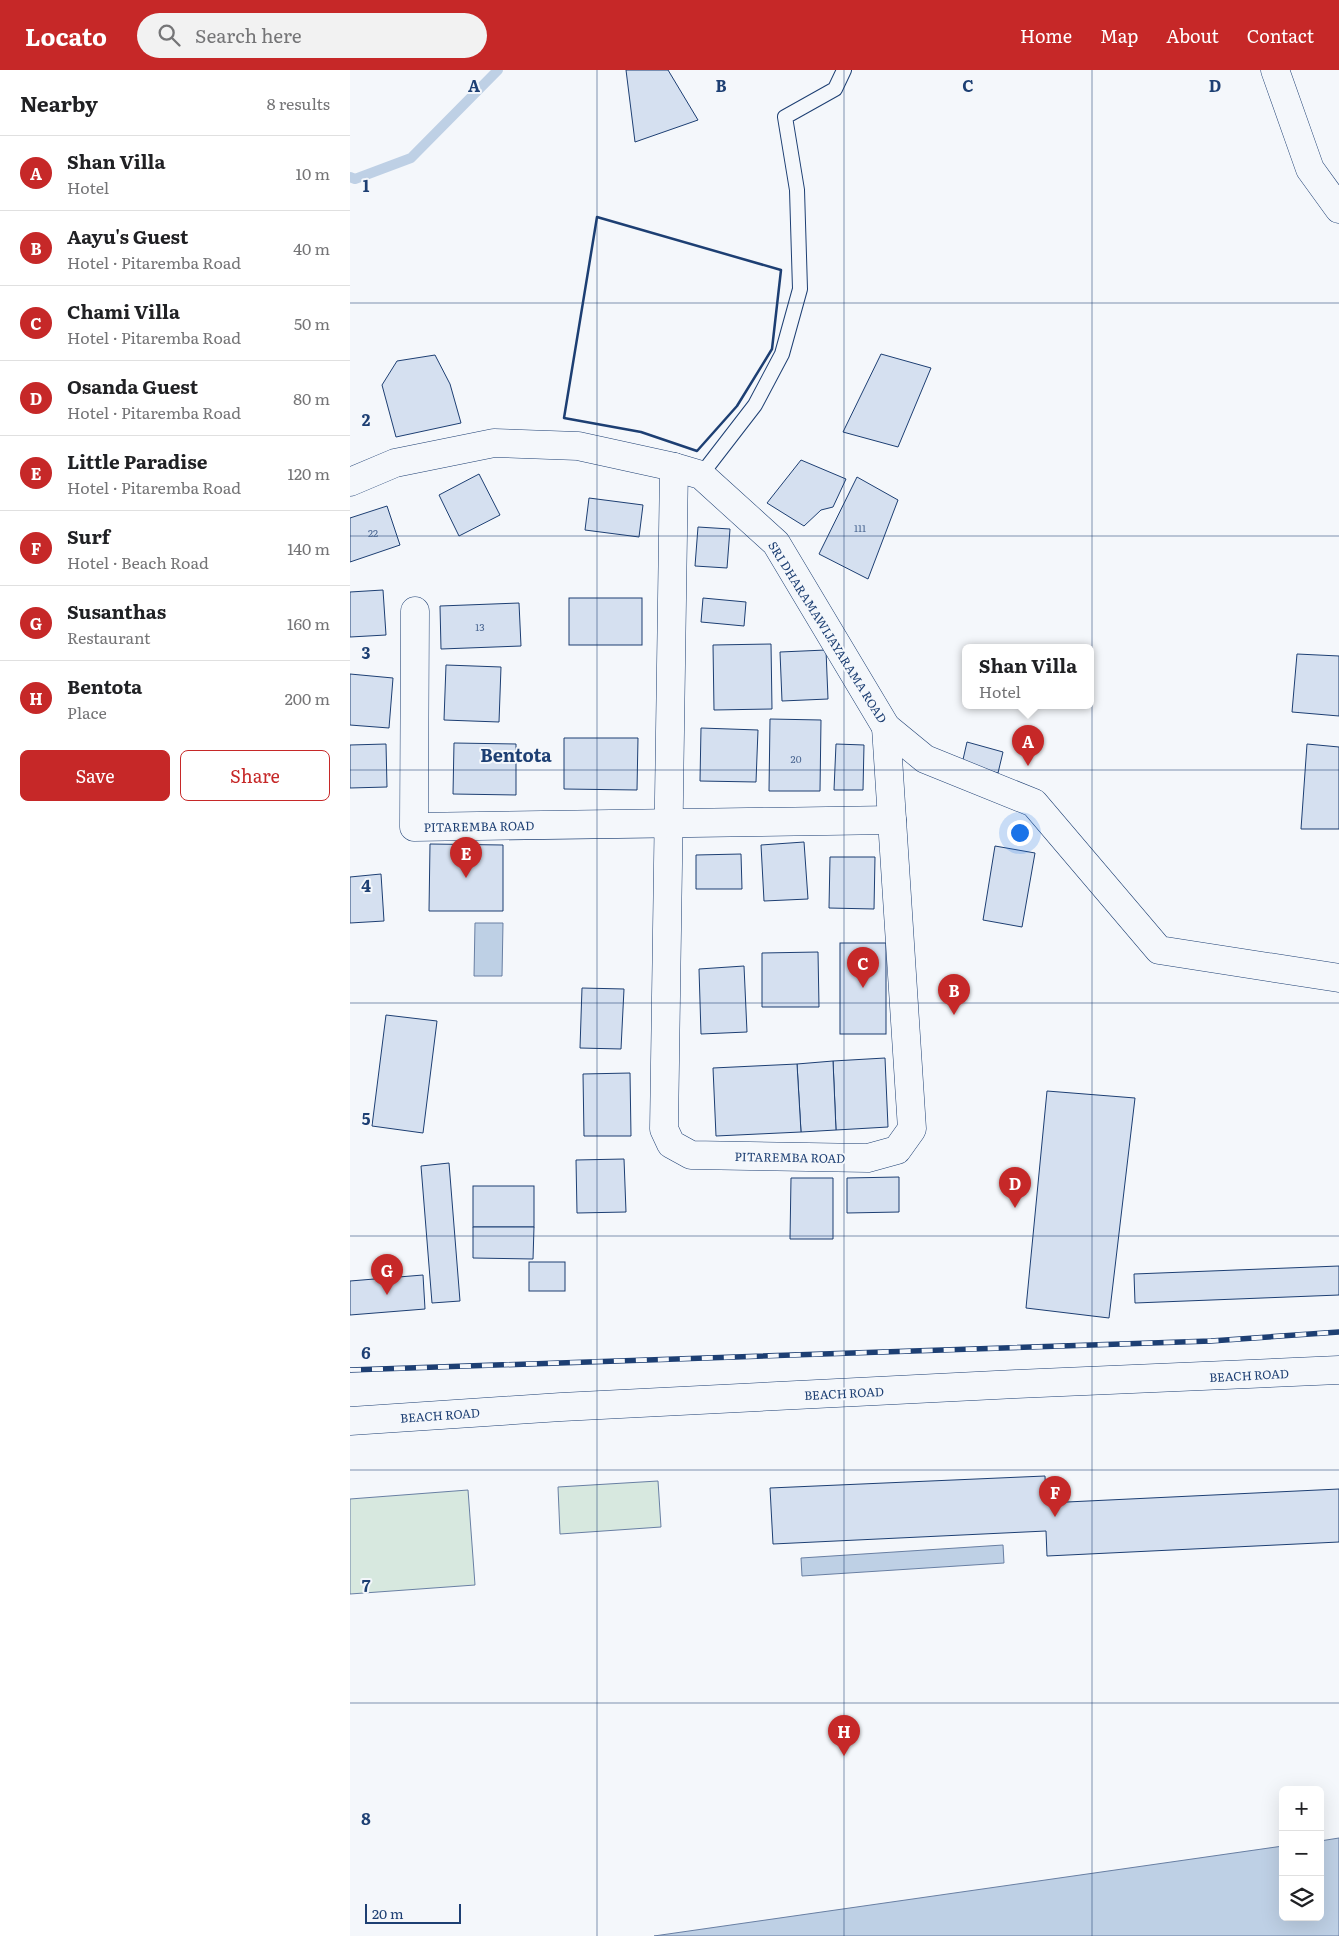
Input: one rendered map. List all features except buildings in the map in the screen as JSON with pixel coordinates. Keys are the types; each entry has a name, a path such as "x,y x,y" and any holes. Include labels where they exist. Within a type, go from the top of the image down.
{"street":[{"path":"1275,70 1310,169 1339,209"},
{"name":"SRI DHARAMAWIJAYARAMA ROAD","path":"350,482 395,463 494,443 578,446 674,466 702,475 776,543 886,727 925,759 1034,803 1159,950 1339,978"},
{"name":"PITAREMBA ROAD","path":"674,466 664,1129 671,1144 691,1155 868,1158 897,1150 912,1129 886,727"},
{"name":"PITAREMBA ROAD","path":"415,611 414,827 892,820"},
{"name":"BEACH ROAD","path":"350,1421 562,1407 1339,1370"}],"lane":[{"path":"702,475 755,405 769,380 782,354 800,289 797,190 786,117 835,89 844,70"}],"shaded area":[{"path":"658,1481 661,1527 560,1534 558,1487"},
{"path":"468,1490 475,1585 350,1594 350,1499"}],"water":[{"path":"475,923 503,923 502,976 474,976"},
{"path":"1003,1545 1004,1563 802,1576 801,1558"},
{"path":"1339,1838 1339,1936 654,1936 1279,1847 1279,1921 1324,1921 1324,1840"}],"waterway":[{"path":"350,177 355,179 411,158 498,70"}],"railway":[{"path":"350,1370 1211,1341 1339,1332"}],"wall":[{"path":"597,217 781,270 772,349 737,406 697,451 641,432 564,418 597,217"}],"place":[{"name":"Shan Villa","path":"1028,766"},
{"name":"Little Paradise","path":"466,878"},
{"name":"Chami Villa","path":"863,988"},
{"name":"Aayu's Guest","path":"954,1015"},
{"name":"Osanda Guest","path":"1015,1208"},
{"name":"Susanthas","path":"387,1295"},
{"name":"Surf","path":"1055,1517"},
{"name":"Bentota","path":"844,1756"}],"district":[{"name":"Bentota","path":"516,754"}]}
